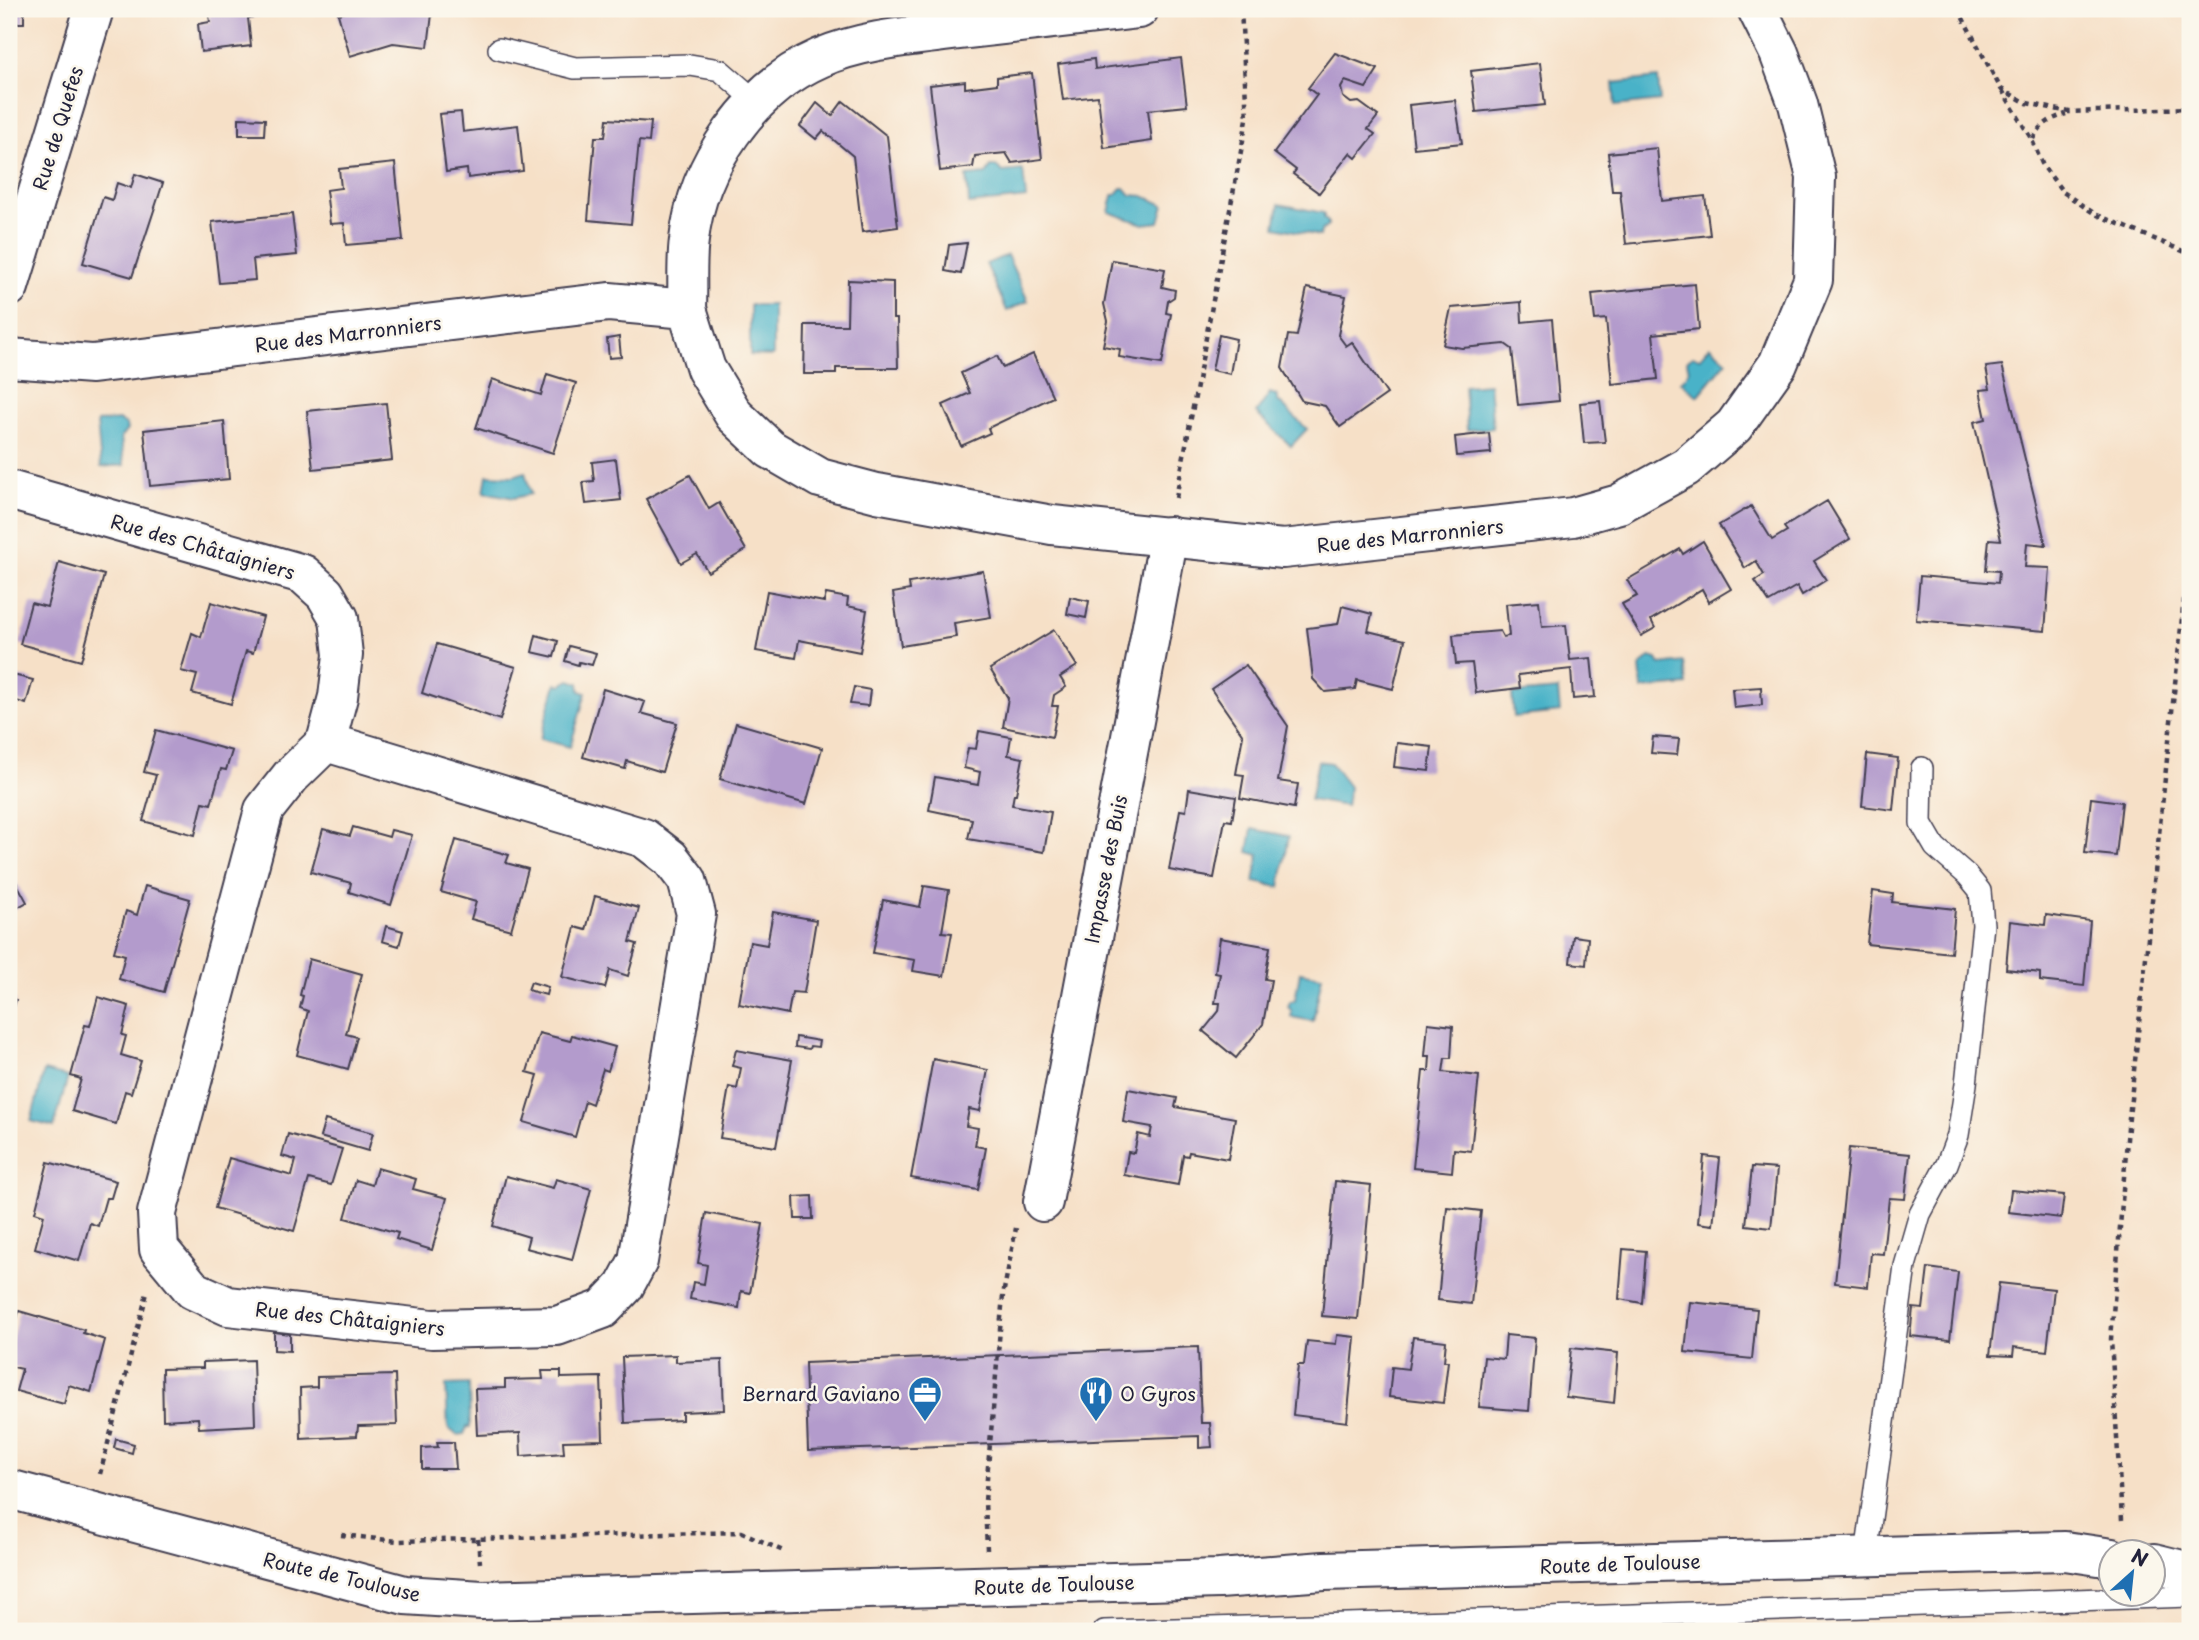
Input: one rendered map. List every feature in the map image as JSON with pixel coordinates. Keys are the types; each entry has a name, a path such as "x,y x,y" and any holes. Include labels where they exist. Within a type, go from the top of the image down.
{"street":[{"name":"Rue de Quefes","path":"9,287 94,9"},
{"name":"Rue des Marronniers","path":"1139,9 870,41 819,58 786,79 757,102 732,131 712,166 697,202 689,239 687,309 706,369 734,415 769,449 820,478 877,493 1052,524 1283,549 1573,517 1619,504 1686,467 1734,426 1778,364 1813,280 1816,177 1798,104 1779,53 1726,9"},
{"path":"1757,9 1779,53"},
{"name":"Rue des Marronniers","path":"9,358 92,364 610,302 687,309"},
{"name":"Rue des Châtaigniers","path":"9,490 303,574 326,594 339,618 343,655 338,697 326,741 291,776 264,810 156,1213 159,1249 192,1290 228,1306 432,1329 557,1326 603,1309 624,1287 638,1261 696,914 687,880 670,858 644,838 326,741"},
{"name":"Impasse des Buis","path":"1043,1202 1169,536"},
{"name":"Route de Toulouse","path":"9,1489 405,1595 482,1600 1206,1579 1324,1571 2066,1551 2098,1546"},
{"path":"2168,1566 2190,1572"}],"lane":[{"path":"499,49 575,68 690,65 710,68 720,71 757,102"},
{"path":"1866,1556 1905,1266 1920,1214 1947,1164 1958,1135 1983,925 1979,891 1967,876 1935,847 1921,823 1922,768"},
{"path":"1104,1631 1572,1618 2190,1595"}],"path":[{"path":"1169,536 1247,119 1241,9"},
{"path":"1958,9 2032,140 2043,166 2063,192 2095,214 2190,254"},
{"path":"2001,89 2027,103 2069,113 2190,108"},
{"path":"2032,140 2039,127 2069,113"},
{"path":"2117,1538 2110,1339 2132,1087 2190,542"},
{"path":"998,1553 987,1554 985,1501 1003,1295 1021,1201 1043,1202"},
{"path":"99,1478 159,1249"},
{"path":"331,1534 398,1541 742,1532 791,1553"}],"water":[{"path":"1658,78 1660,101 1615,106 1613,83"},
{"path":"996,166 1003,172 1023,170 1026,198 969,204 967,176 986,174 991,167"},
{"path":"1122,188 1131,195 1144,196 1164,205 1159,222 1143,224 1109,212 1113,195"},
{"path":"1279,204 1324,213 1328,226 1321,231 1320,236 1275,227"},
{"path":"1007,255 1028,301 1007,311 986,264"},
{"path":"750,305 773,305 773,356 750,355"},
{"path":"1710,346 1727,361 1698,396 1681,382 1689,371 1687,361 1692,356 1700,358"},
{"path":"1489,384 1493,428 1467,430 1464,386"},
{"path":"1270,393 1276,395 1278,401 1307,429 1291,446 1256,413"},
{"path":"119,420 126,425 127,430 121,437 124,465 101,467 97,422"},
{"path":"525,472 531,494 514,498 484,492 487,475 513,476"},
{"path":"1650,657 1657,659 1660,665 1684,662 1687,685 1642,689 1640,667"},
{"path":"570,680 579,683 580,691 586,693 570,747 540,739 556,684 561,685"},
{"path":"1558,690 1560,712 1514,717 1512,694"},
{"path":"1318,761 1331,763 1349,787 1346,806 1310,800"},
{"path":"1252,829 1289,836 1280,887 1254,882 1259,855 1248,852"},
{"path":"1300,972 1322,976 1313,1021 1291,1017 1292,1011 1288,1007 1290,1001 1295,1000"},
{"path":"44,1071 68,1077 54,1127 31,1121"},
{"path":"469,1384 470,1427 467,1427 464,1434 457,1435 448,1428 446,1385"}],"building":[{"path":"9,9 24,9 24,23 9,23"},
{"path":"208,9 259,9 260,16 248,18 251,46 201,52 198,24 210,22"},
{"path":"345,9 397,9 432,14 428,47 393,43 350,56 338,14 346,12"},
{"path":"1335,53 1378,69 1366,88 1345,81 1341,88 1343,97 1351,103 1359,102 1378,116 1368,129 1375,134 1356,158 1350,153 1319,193 1293,174 1296,170 1274,153 1317,95 1308,88"},
{"path":"1181,58 1187,106 1148,110 1152,141 1104,148 1098,96 1063,100 1058,64 1094,59 1095,69"},
{"path":"1540,63 1545,105 1476,112 1471,71"},
{"path":"1032,73 1042,159 1012,163 1006,153 975,156 973,167 940,171 930,85 965,81 965,88 997,84 997,77"},
{"path":"1455,100 1462,143 1414,148 1409,105"},
{"path":"843,101 887,136 898,227 862,232 853,156 823,131 816,139 800,126 817,103 832,116"},
{"path":"461,112 463,132 518,125 523,171 468,178 467,169 446,172 439,114"},
{"path":"239,118 265,119 264,135 239,135"},
{"path":"607,119 651,122 649,142 639,141 631,224 588,220 595,137 605,137"},
{"path":"1657,148 1662,201 1705,196 1710,235 1626,244 1620,191 1612,191 1608,153"},
{"path":"395,163 403,240 346,245 344,223 330,224 326,190 341,188 339,169"},
{"path":"135,174 163,183 132,277 83,263 103,197 112,200 117,183 131,188"},
{"path":"292,214 297,255 253,259 255,280 219,283 212,222"},
{"path":"967,243 961,274 945,271 949,245"},
{"path":"1112,260 1165,269 1162,287 1175,290 1174,297 1168,301 1166,313 1171,314 1162,364 1119,357 1120,349 1103,346 1108,321 1104,304"},
{"path":"848,280 893,282 893,319 897,319 898,368 836,368 836,374 804,374 805,325 847,325"},
{"path":"1695,284 1699,329 1653,334 1658,379 1612,384 1606,319 1595,320 1592,294"},
{"path":"1307,288 1346,296 1338,335 1346,346 1352,342 1387,394 1340,427 1325,406 1302,401 1282,368 1288,335 1297,336"},
{"path":"1521,302 1522,322 1552,319 1559,401 1518,405 1512,349 1505,344 1462,348 1443,345 1451,308"},
{"path":"1219,335 1236,339 1230,374 1212,370"},
{"path":"619,337 621,357 609,358 607,339"},
{"path":"1033,354 1053,397 988,428 990,433 961,446 943,405 970,393 961,373 997,356 1003,368"},
{"path":"2002,365 2046,545 2027,543 2025,567 2050,568 2045,631 1916,620 1920,576 1998,583 1999,571 1986,570 1989,539 2001,540 1974,422 1986,419 1980,390 1990,389 1986,367"},
{"path":"547,374 576,383 553,453 476,428 492,379 541,395"},
{"path":"1600,401 1605,442 1584,443 1580,403"},
{"path":"386,403 392,460 313,469 307,411"},
{"path":"224,421 229,479 150,486 144,430"},
{"path":"1489,433 1491,453 1457,456 1455,437"},
{"path":"616,459 621,500 586,504 583,482 594,481 592,462"},
{"path":"690,475 709,509 719,503 746,550 708,572 697,554 681,563 646,499"},
{"path":"1827,501 1850,539 1814,561 1826,580 1802,595 1797,586 1769,602 1755,581 1764,575 1756,561 1745,568 1719,525 1751,506 1772,540 1787,531 1784,527"},
{"path":"1703,541 1731,589 1709,602 1702,589 1651,620 1655,628 1641,636 1622,604 1637,596 1627,580 1680,549 1683,554"},
{"path":"59,562 104,575 81,661 20,644 31,603 47,607"},
{"path":"983,571 991,617 954,623 956,637 901,646 893,593 910,590 909,583"},
{"path":"767,591 824,602 826,594 848,598 847,606 867,610 860,652 799,640 796,658 756,651"},
{"path":"1070,597 1089,601 1086,618 1067,614"},
{"path":"1539,601 1542,627 1566,625 1570,660 1591,658 1595,697 1573,699 1571,669 1518,675 1520,688 1476,693 1472,663 1456,664 1453,635 1500,631 1503,637 1509,636 1506,604"},
{"path":"211,602 263,617 253,653 246,651 231,704 192,693 197,675 181,671 192,633 201,637"},
{"path":"1342,606 1372,614 1368,631 1405,640 1393,689 1357,680 1355,689 1325,692 1313,679 1307,628 1338,624"},
{"path":"1054,630 1077,666 1060,677 1066,687 1054,695 1052,706 1058,706 1052,737 1003,727 1008,698 990,669"},
{"path":"536,635 558,641 554,657 532,652"},
{"path":"437,644 516,667 500,720 422,693"},
{"path":"569,646 596,653 592,665 565,661"},
{"path":"1246,665 1288,726 1278,781 1298,784 1294,808 1240,798 1244,775 1236,774 1243,735 1211,689"},
{"path":"9,674 33,680 26,704 17,701 10,728"},
{"path":"854,687 870,690 868,706 850,704"},
{"path":"1761,687 1762,705 1734,708 1732,689"},
{"path":"603,689 645,702 641,713 677,723 662,772 627,761 625,769 583,757"},
{"path":"736,723 822,748 806,804 720,779"},
{"path":"156,730 232,751 226,770 221,769 211,804 203,802 195,835 143,821 156,775 144,772"},
{"path":"979,731 1011,737 1008,755 1023,758 1012,805 1051,812 1044,852 968,839 972,819 929,810 935,777 978,785 980,772 964,768 968,748 976,749"},
{"path":"1653,737 1679,739 1677,755 1651,753"},
{"path":"1397,743 1432,747 1429,771 1394,767"},
{"path":"1867,754 1898,758 1893,810 1862,806"},
{"path":"1189,789 1236,797 1232,821 1225,820 1214,878 1169,870 1180,810 1186,811"},
{"path":"2091,798 2122,802 2116,856 2085,853"},
{"path":"353,827 389,837 391,830 412,835 391,905 349,892 351,883 311,872 323,829 350,836"},
{"path":"456,840 509,855 506,863 528,869 511,930 471,919 476,902 441,892"},
{"path":"9,869 27,902 9,912"},
{"path":"145,886 190,899 164,992 119,979 125,955 114,952 126,911 137,915"},
{"path":"924,886 949,890 942,932 952,933 944,976 913,971 915,960 873,953 883,900 920,907"},
{"path":"1873,891 1893,894 1892,902 1955,909 1951,953 1867,944"},
{"path":"595,896 639,908 630,942 637,944 628,976 610,970 605,988 562,977 575,927 586,930"},
{"path":"773,912 816,920 804,993 792,992 788,1014 739,1004 750,942 767,945"},
{"path":"2046,915 2090,921 2084,986 2040,981 2040,973 2006,969 2010,921 2045,925"},
{"path":"386,926 403,931 399,946 382,941"},
{"path":"1573,936 1588,938 1586,965 1570,963"},
{"path":"1220,938 1270,947 1265,979 1271,980 1263,1024 1236,1058 1203,1031 1219,1011 1220,1003 1215,1003 1220,974 1215,973"},
{"path":"309,959 362,974 346,1034 357,1037 348,1069 297,1055 308,1011 300,1008 303,996 300,995"},
{"path":"531,982 548,987 546,995 528,990"},
{"path":"98,997 129,1006 122,1035 126,1036 121,1055 141,1061 131,1093 125,1091 116,1124 72,1111 81,1079 71,1076 85,1025 90,1026"},
{"path":"9,998 16,1000 12,1014 9,1013"},
{"path":"1428,1023 1453,1026 1451,1058 1445,1058 1443,1072 1479,1076 1471,1151 1454,1149 1452,1172 1413,1168 1423,1071 1429,1071 1430,1056 1425,1056"},
{"path":"539,1033 570,1041 572,1035 615,1047 608,1071 603,1069 592,1104 585,1101 575,1137 524,1122 538,1075 527,1072"},
{"path":"796,1037 819,1041 818,1047 795,1047"},
{"path":"736,1050 792,1060 776,1147 720,1138 729,1087 737,1089 741,1068 732,1066"},
{"path":"933,1059 988,1070 980,1111 969,1109 966,1126 978,1128 975,1146 986,1148 978,1190 911,1178"},
{"path":"1128,1089 1177,1098 1175,1107 1235,1118 1228,1159 1189,1152 1188,1156 1183,1155 1178,1185 1124,1175 1128,1152 1134,1153 1138,1134 1150,1137 1152,1127 1123,1122"},
{"path":"325,1120 373,1133 368,1151 320,1137"},
{"path":"288,1134 342,1149 331,1185 309,1179 294,1231 215,1208 229,1158 292,1176 296,1160 282,1156"},
{"path":"1849,1148 1910,1154 1905,1199 1889,1198 1883,1254 1871,1253 1868,1287 1835,1283"},
{"path":"1704,1156 1720,1158 1713,1225 1698,1223"},
{"path":"48,1162 116,1181 111,1198 106,1198 98,1226 90,1223 79,1261 35,1248 44,1215 35,1212"},
{"path":"1752,1167 1777,1169 1771,1228 1746,1225"},
{"path":"377,1168 416,1179 413,1189 447,1198 432,1250 396,1239 398,1233 345,1218 356,1180 372,1185"},
{"path":"506,1176 553,1188 556,1179 591,1189 572,1260 526,1248 529,1237 493,1226"},
{"path":"1335,1181 1371,1185 1358,1319 1322,1316"},
{"path":"2011,1190 2064,1195 2061,1218 2008,1212"},
{"path":"812,1196 813,1219 795,1219 794,1197"},
{"path":"1447,1207 1481,1211 1471,1304 1438,1300"},
{"path":"706,1213 763,1224 750,1293 741,1291 739,1308 690,1299 693,1282 704,1284 707,1265 698,1263"},
{"path":"1623,1249 1646,1251 1642,1303 1619,1299"},
{"path":"1928,1268 1958,1272 1950,1340 1910,1336 1913,1308 1923,1309"},
{"path":"1999,1283 2054,1289 2047,1351 2014,1347 2013,1356 1990,1355"},
{"path":"1690,1302 1757,1309 1752,1359 1685,1352"},
{"path":"19,1311 84,1330 83,1333 105,1340 91,1392 69,1385 64,1404 16,1391 22,1369 9,1366 9,1350"},
{"path":"274,1332 290,1334 290,1351 274,1350"},
{"path":"1337,1335 1355,1337 1347,1422 1293,1415 1298,1365 1304,1365 1307,1341 1336,1344"},
{"path":"1506,1335 1535,1338 1529,1411 1479,1407 1484,1357 1504,1359"},
{"path":"1413,1337 1446,1341 1444,1361 1448,1361 1443,1403 1389,1397 1392,1367 1408,1369"},
{"path":"1198,1347 1201,1423 1210,1423 1212,1447 1199,1448 1199,1436 808,1451 805,1363"},
{"path":"1571,1348 1618,1353 1614,1403 1566,1397"},
{"path":"676,1355 676,1362 722,1360 724,1410 682,1412 682,1420 625,1423 622,1357"},
{"path":"253,1360 255,1425 199,1428 198,1418 163,1420 162,1369 203,1368 203,1362"},
{"path":"542,1371 561,1371 561,1378 601,1377 603,1440 563,1441 564,1453 521,1456 520,1433 477,1435 475,1389 505,1388 505,1380 543,1379"},
{"path":"395,1375 397,1425 358,1426 357,1436 301,1439 300,1388 317,1387 317,1377"},
{"path":"116,1439 134,1444 132,1453 114,1448"},
{"path":"437,1442 454,1442 456,1469 422,1469 422,1448 438,1447"}],"place":[{"name":"Bernard Gaviano","path":"925,1423"},
{"name":"O Gyros","path":"1096,1423"}]}
